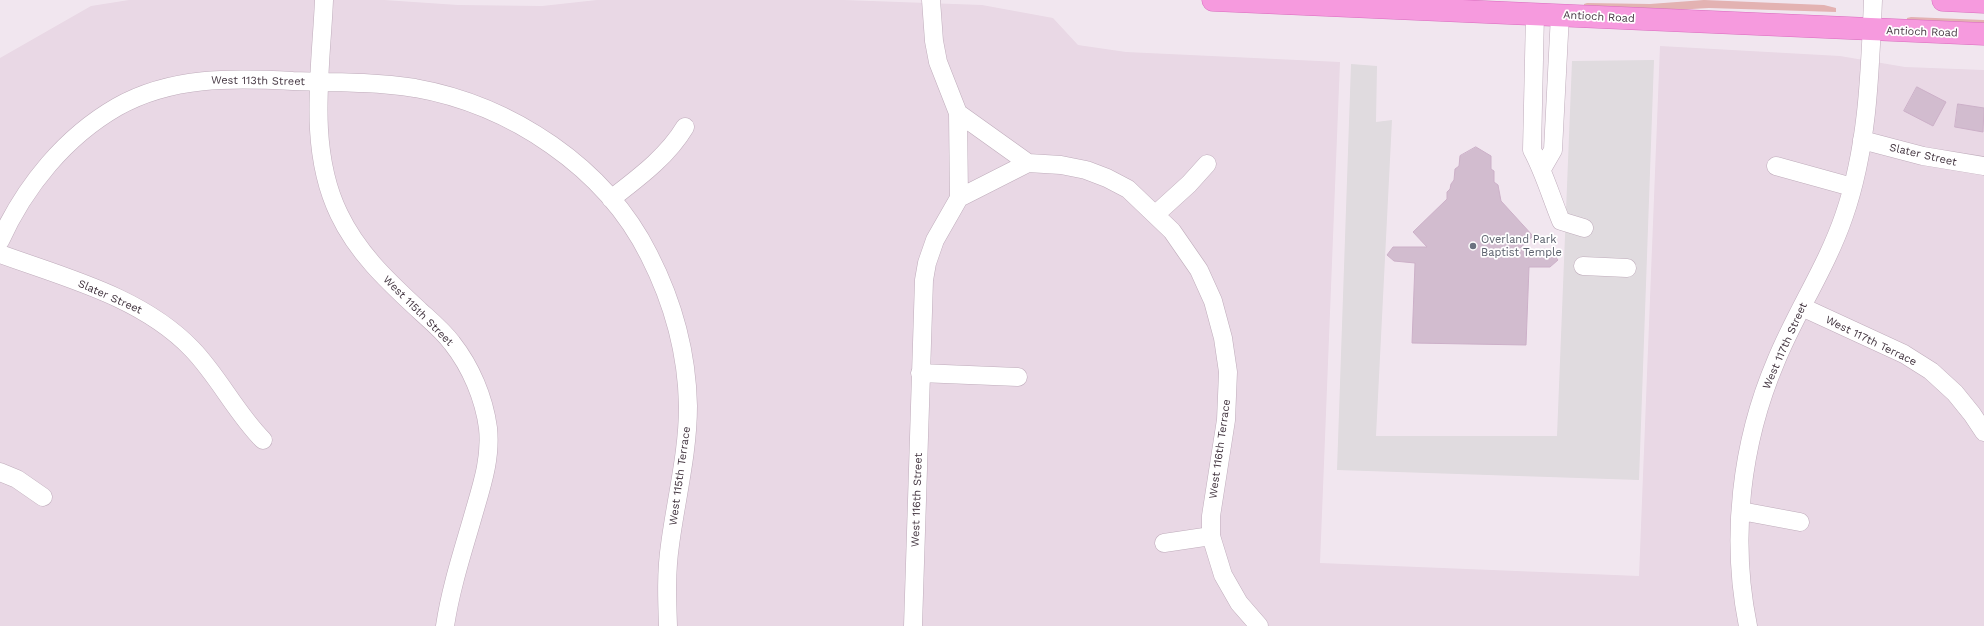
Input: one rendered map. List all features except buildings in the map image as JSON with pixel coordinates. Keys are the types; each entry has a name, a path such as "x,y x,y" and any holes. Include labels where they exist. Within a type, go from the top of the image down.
{"main road":[{"name":"Antioch Road","path":"1213,0 1548,11 1984,34"},
{"path":"1943,0 1984,2"}],"street":[{"name":"West 115th Street","path":"324,0 318,122 321,156 329,190 338,213 364,256 378,272 452,343 470,371 478,389 485,415 488,441 487,468 456,578 445,626"},
{"path":"931,0 934,41 938,62 958,113 959,198"},
{"name":"West 117th Street","path":"1748,626 1740,579 1741,511 1743,479 1748,449 1761,400 1776,361 1834,242 1852,187 1862,140 1869,81 1873,0"},
{"path":"1548,11 1532,150 1542,169 1546,185 1561,222 1584,228"},
{"path":"1542,169 1553,150 1548,11"},
{"name":"West 113th Street","path":"0,241 20,202 45,168 66,145 90,125 118,106 149,93 183,83 226,79 320,82"},
{"name":"West 115th Terrace","path":"320,82 414,88 455,97 494,112 530,130 563,153 594,180 631,224 662,283 677,325 686,368 688,407 686,446 670,547 667,592 668,626"},
{"path":"958,113 1028,164"},
{"path":"611,199 664,156 678,140 686,127"},
{"name":"Slater Street","path":"1862,140 1923,156 1984,166"},
{"name":"West 116th Terrace","path":"959,198 1028,164 1060,165 1086,170 1107,178 1128,189 1156,214 1172,231 1199,270 1213,301 1223,338 1228,372 1228,397 1211,516 1211,536 1223,575 1239,603 1258,626"},
{"path":"1156,214 1189,184 1206,164"},
{"path":"1776,166 1852,187"},
{"name":"West 116th Street","path":"913,626 924,280 927,264 935,240 959,198"},
{"name":"Slater Street","path":"0,254 125,301 169,328 192,348 214,373 239,412 263,440"},
{"path":"1583,266 1627,268"},
{"name":"West 117th Terrace","path":"1802,308 1904,354 1931,372 1955,393 1984,432"},
{"path":"920,373 1018,377"},
{"path":"0,472 17,479 43,497"},
{"path":"1741,511 1800,522"},
{"path":"1164,542 1211,536"}],"shaded area":[{"path":"129,0 384,0 458,5 542,6 597,0 844,0 982,5 1053,18 1078,45 1126,52 1340,62 1320,563 1639,576 1660,46 1840,56 1905,67 1984,70 1984,626 0,626 0,58 91,6"},
{"path":"1704,0 1824,5 1836,8 1836,12 1709,8 1658,11 1584,8 1584,4 1587,3 1650,4"},
{"path":"1907,18 1984,20 1984,27 1907,22"},
{"path":"1654,60 1639,480 1337,470 1351,64 1377,66 1376,122 1392,120 1376,436 1557,436 1572,61"}],"place":[{"name":"Overland Park Baptist Temple","path":"1473,246"}]}
